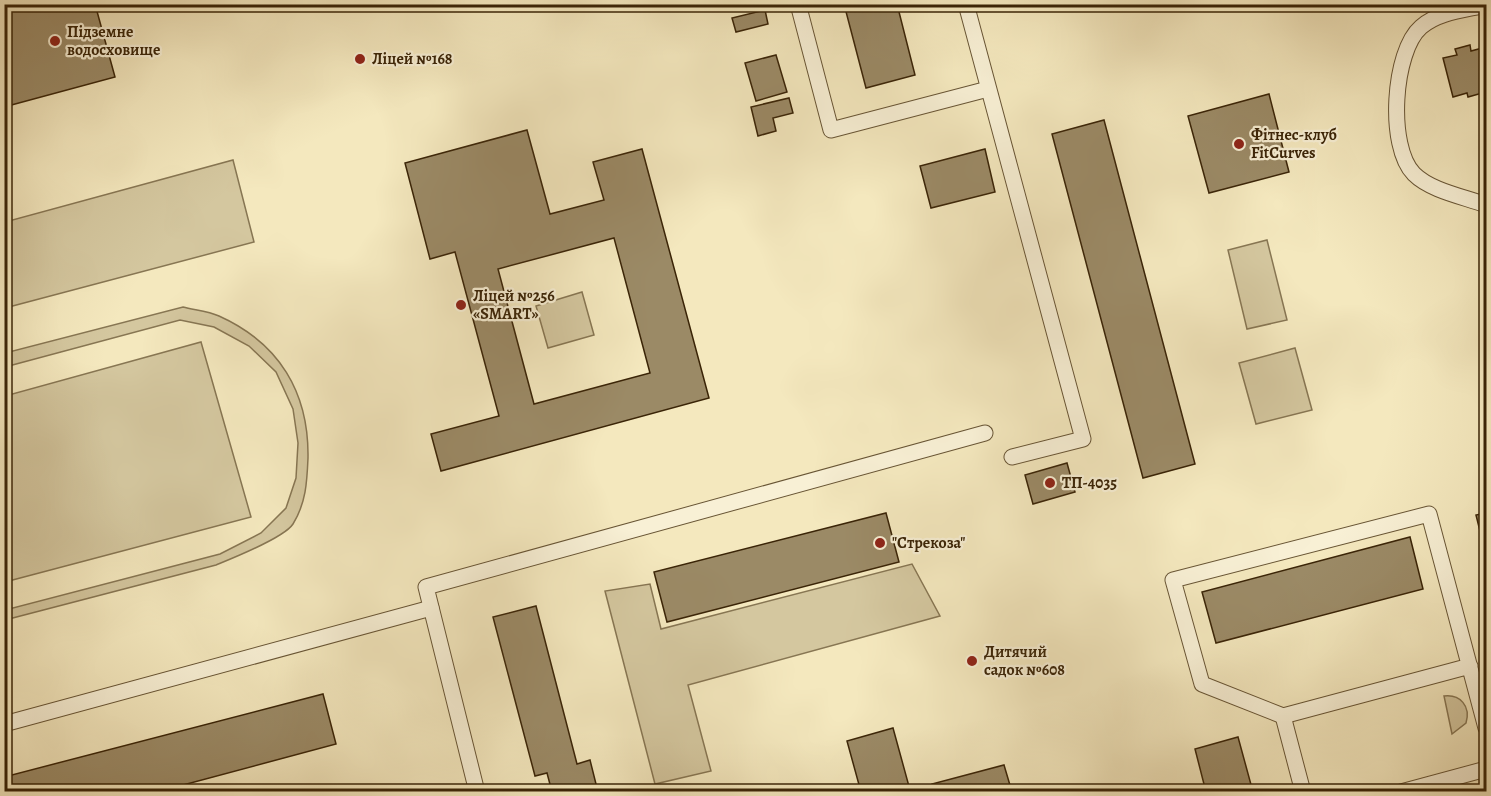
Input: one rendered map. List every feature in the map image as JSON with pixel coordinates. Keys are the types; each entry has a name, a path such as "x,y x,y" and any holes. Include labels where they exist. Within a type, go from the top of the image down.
{"lane":[{"path":"798,4 831,130 988,89"},
{"path":"966,4 1083,438 1012,457"},
{"path":"1486,5 1437,17 1421,27 1409,41 1402,58 1397,128 1401,149 1413,174 1428,183 1486,205"},
{"path":"477,792 426,587 985,433"},
{"path":"1470,666 1283,716 1202,684 1173,580 1429,514 1470,666 1486,728"},
{"path":"4,724 431,608"},
{"path":"1283,716 1303,792"},
{"path":"1401,792 1486,768"}],"shaded area":[{"path":"233,160 254,242 5,308 5,222"},
{"path":"1267,240 1287,320 1247,329 1228,250"},
{"path":"582,292 594,335 548,348 536,306"},
{"path":"183,307 219,316 258,340 274,355 296,391 307,434 308,458 303,500 293,524 269,541 216,565 5,620 5,610 220,554 261,533 286,508 296,478 298,443 293,409 276,372 249,346 214,327 180,320 5,367 5,353"},
{"path":"201,342 251,517 5,582 5,396"},
{"path":"1295,348 1312,410 1256,424 1239,363"},
{"path":"912,564 940,616 688,685 711,771 655,784 605,591 650,584 661,629"},
{"path":"1444,696 1459,699 1467,711 1466,723 1452,734"}],"building":[{"name":"Підземне водосховище","path":"4,4 95,4 115,77 4,107"},
{"path":"844,4 897,4 915,75 866,88"},
{"path":"765,10 768,24 736,32 732,18"},
{"path":"1470,45 1471,51 1486,47 1486,92 1468,97 1467,93 1453,97 1443,58 1457,55 1455,49"},
{"path":"776,55 787,92 756,101 745,63"},
{"name":"Фітнес-клуб FitCurves","path":"1269,94 1289,172 1209,193 1188,116"},
{"path":"789,98 793,113 773,118 776,131 758,136 751,107"},
{"path":"1104,120 1195,464 1143,478 1052,134"},
{"path":"527,130 550,214 604,200 593,162 642,149 709,398 441,471 431,434 499,416 455,252 430,259 405,163","holes":["614,238 650,373 534,404 498,269"]},
{"path":"985,149 995,192 931,208 920,166"},
{"name":"ТП-4035","path":"1067,463 1075,492 1033,504 1025,475"},
{"path":"886,513 899,562 667,622 654,572"},
{"path":"1486,513 1486,538 1482,539 1476,515"},
{"path":"1410,537 1423,589 1216,643 1202,592"},
{"path":"536,606 577,764 590,760 598,792 552,792 547,773 535,776 493,617"},
{"path":"323,694 336,744 157,792 4,792 4,777"},
{"path":"893,728 910,790 861,792 847,741"},
{"path":"1238,737 1253,792 1206,792 1195,749"},
{"path":"1004,765 1012,792 934,792 932,784"}],"place":[{"name":"Підземне водосховище","path":"55,41"},
{"name":"Ліцей №168","path":"360,59"},
{"name":"Фітнес-клуб FitCurves","path":"1239,144"},
{"name":"Ліцей №256 «SMART»","path":"461,305"},
{"name":"ТП-4035","path":"1050,483"},
{"name":"\"Стрекоза\"","path":"880,543"},
{"name":"Дитячий садок №608","path":"972,661"}]}
